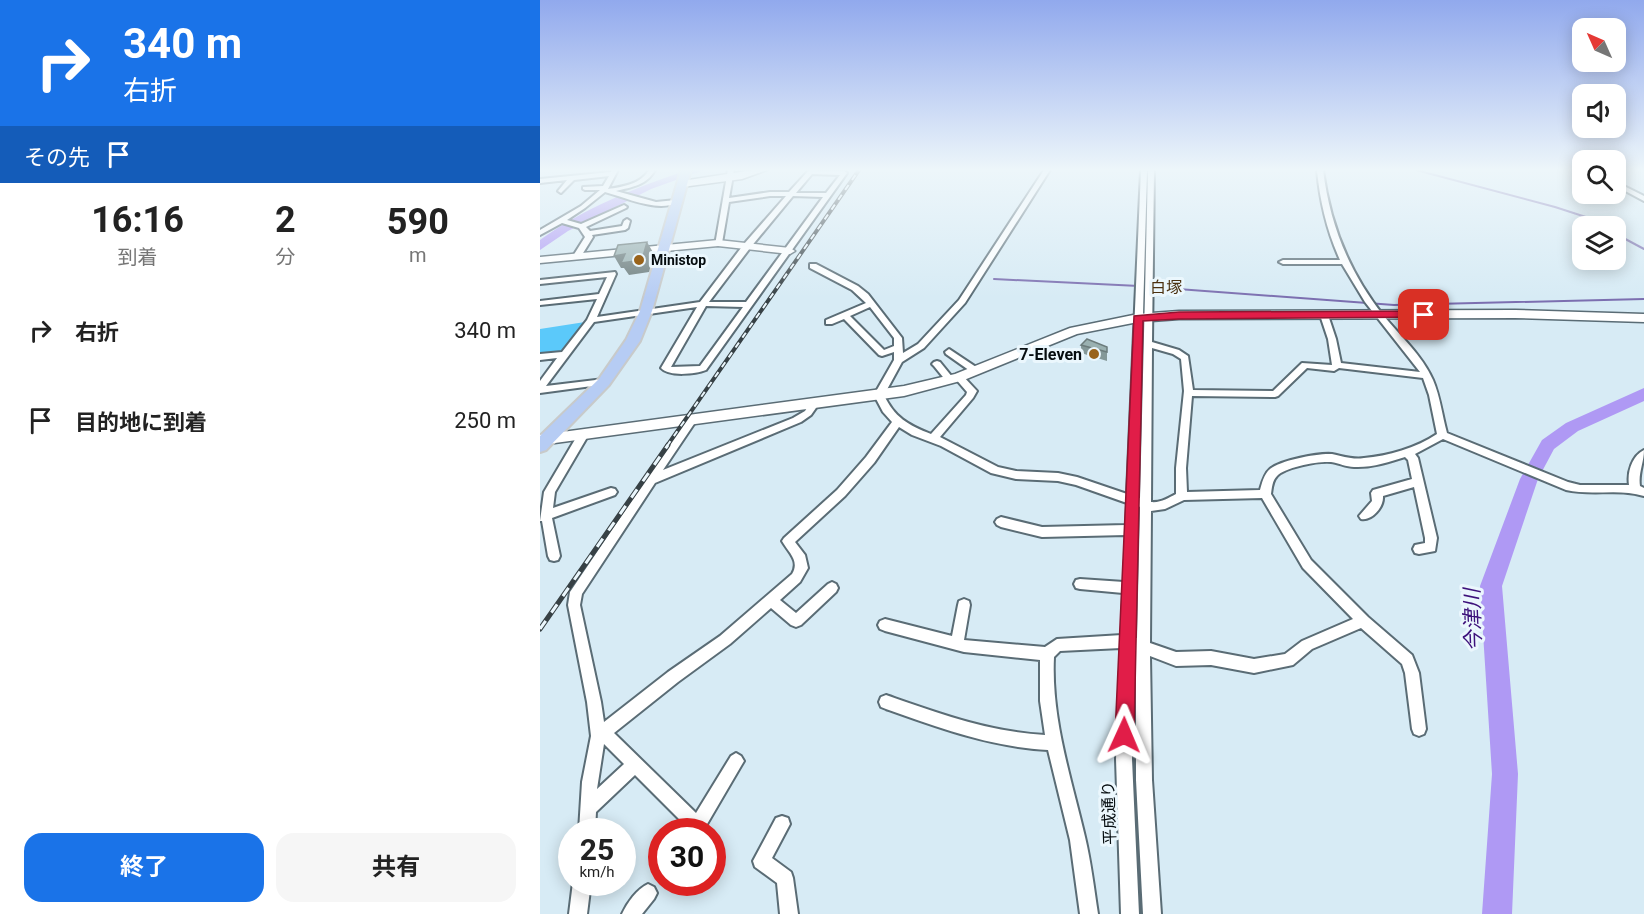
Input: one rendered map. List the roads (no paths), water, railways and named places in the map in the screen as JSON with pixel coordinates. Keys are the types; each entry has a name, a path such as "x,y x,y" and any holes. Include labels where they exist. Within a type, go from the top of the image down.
{"main road":[{"path":"543,442 604,382 633,341 646,311 673,213"}],"street":[{"path":"540,233 573,213"},
{"path":"582,226 612,213"},
{"path":"718,243 724,213"},
{"path":"774,213 702,304 666,368 668,370 703,368 816,213"},
{"path":"879,395 899,360 921,345 962,301 1019,213"},
{"name":"平成通り","path":"1144,213 1143,318 1149,344 1143,647 1144,780 1152,914"},
{"name":"平成通り","path":"1130,914 1124,759 1127,641 1131,501 1149,213"},
{"path":"1325,213 1346,262 1363,293 1410,351 1426,375 1442,435"},
{"path":"559,220 582,226 589,233"},
{"path":"589,233 625,228 627,221"},
{"path":"577,256 589,237 589,233"},
{"path":"540,260 718,243 790,251"},
{"path":"1283,262 1346,262"},
{"path":"813,266 855,288 870,304 898,338 899,360"},
{"path":"540,282 612,274 591,320 540,389"},
{"path":"540,303 601,296"},
{"path":"591,320 702,304 749,305"},
{"path":"829,322 870,304"},
{"path":"543,442 879,395 954,379 1074,331 1143,318 1515,314 1644,318"},
{"path":"845,315 882,353 898,348"},
{"path":"1324,315 1337,365"},
{"path":"1149,344 1176,352 1185,358 1189,392 1181,468 1182,496"},
{"path":"949,352 976,371"},
{"path":"540,357 566,355"},
{"path":"933,438 972,391 937,364"},
{"path":"1189,392 1275,394 1285,383 1300,373 1303,366 1334,368 1337,365 1382,370 1393,374 1426,375"},
{"path":"540,389 604,382"},
{"path":"879,395 886,410 898,422 995,470 1016,475 1058,477 1077,481 1153,507 1165,505 1182,496 1265,494"},
{"path":"651,480 797,420 808,413 813,405"},
{"path":"588,818 601,734 574,605 576,592 691,421"},
{"path":"601,734 671,678 725,640 796,578 802,568 801,559 788,541 841,493 870,460 898,422"},
{"path":"554,556 543,516 550,492 584,435"},
{"path":"1419,729 1412,673 1407,660 1363,621 1307,564 1265,494 1268,479 1277,470 1320,458 1353,463 1372,461 1405,452 1438,439 1442,435"},
{"path":"1442,435 1543,477 1580,489 1640,491 1632,475 1634,467 1644,454"},
{"path":"1405,452 1413,458 1431,538 1431,547 1419,549"},
{"path":"1365,516 1378,502 1377,493 1418,482"},
{"path":"543,516 611,492"},
{"path":"1001,522 1042,532 1130,530"},
{"path":"1080,584 1129,588"},
{"path":"770,600 796,621 832,588"},
{"path":"957,644 964,605"},
{"path":"1089,914 1078,842 1048,721 1044,676 1047,654 1057,645 1127,641 1176,659 1211,658 1254,666 1288,660 1307,645 1363,621"},
{"path":"885,625 957,644 1047,654"},
{"path":"886,702 977,734 1018,742 1053,742"},
{"path":"601,734 697,826 736,761"},
{"path":"589,808 634,764"},
{"path":"782,824 761,861 785,878 789,914"},
{"path":"631,914 648,893"},
{"path":"578,914 580,896"}],"waterway":[{"path":"540,246 564,228 595,213"},
{"path":"1572,213 1583,216"},
{"path":"1626,239 1644,249"},
{"path":"994,279 1139,286"},
{"path":"1151,287 1394,305 1644,299"},
{"name":"今津川","path":"1497,914 1505,774 1491,586 1529,479 1548,445 1572,427 1644,394"}],"railway":[{"path":"667,446 829,213"},
{"path":"540,629 668,445"}],"place":[{"name":"Ministop","path":"639,260"},
{"name":"7-Eleven","path":"1094,354"}],"district":[{"name":"白塚","path":"1166,287"}]}
